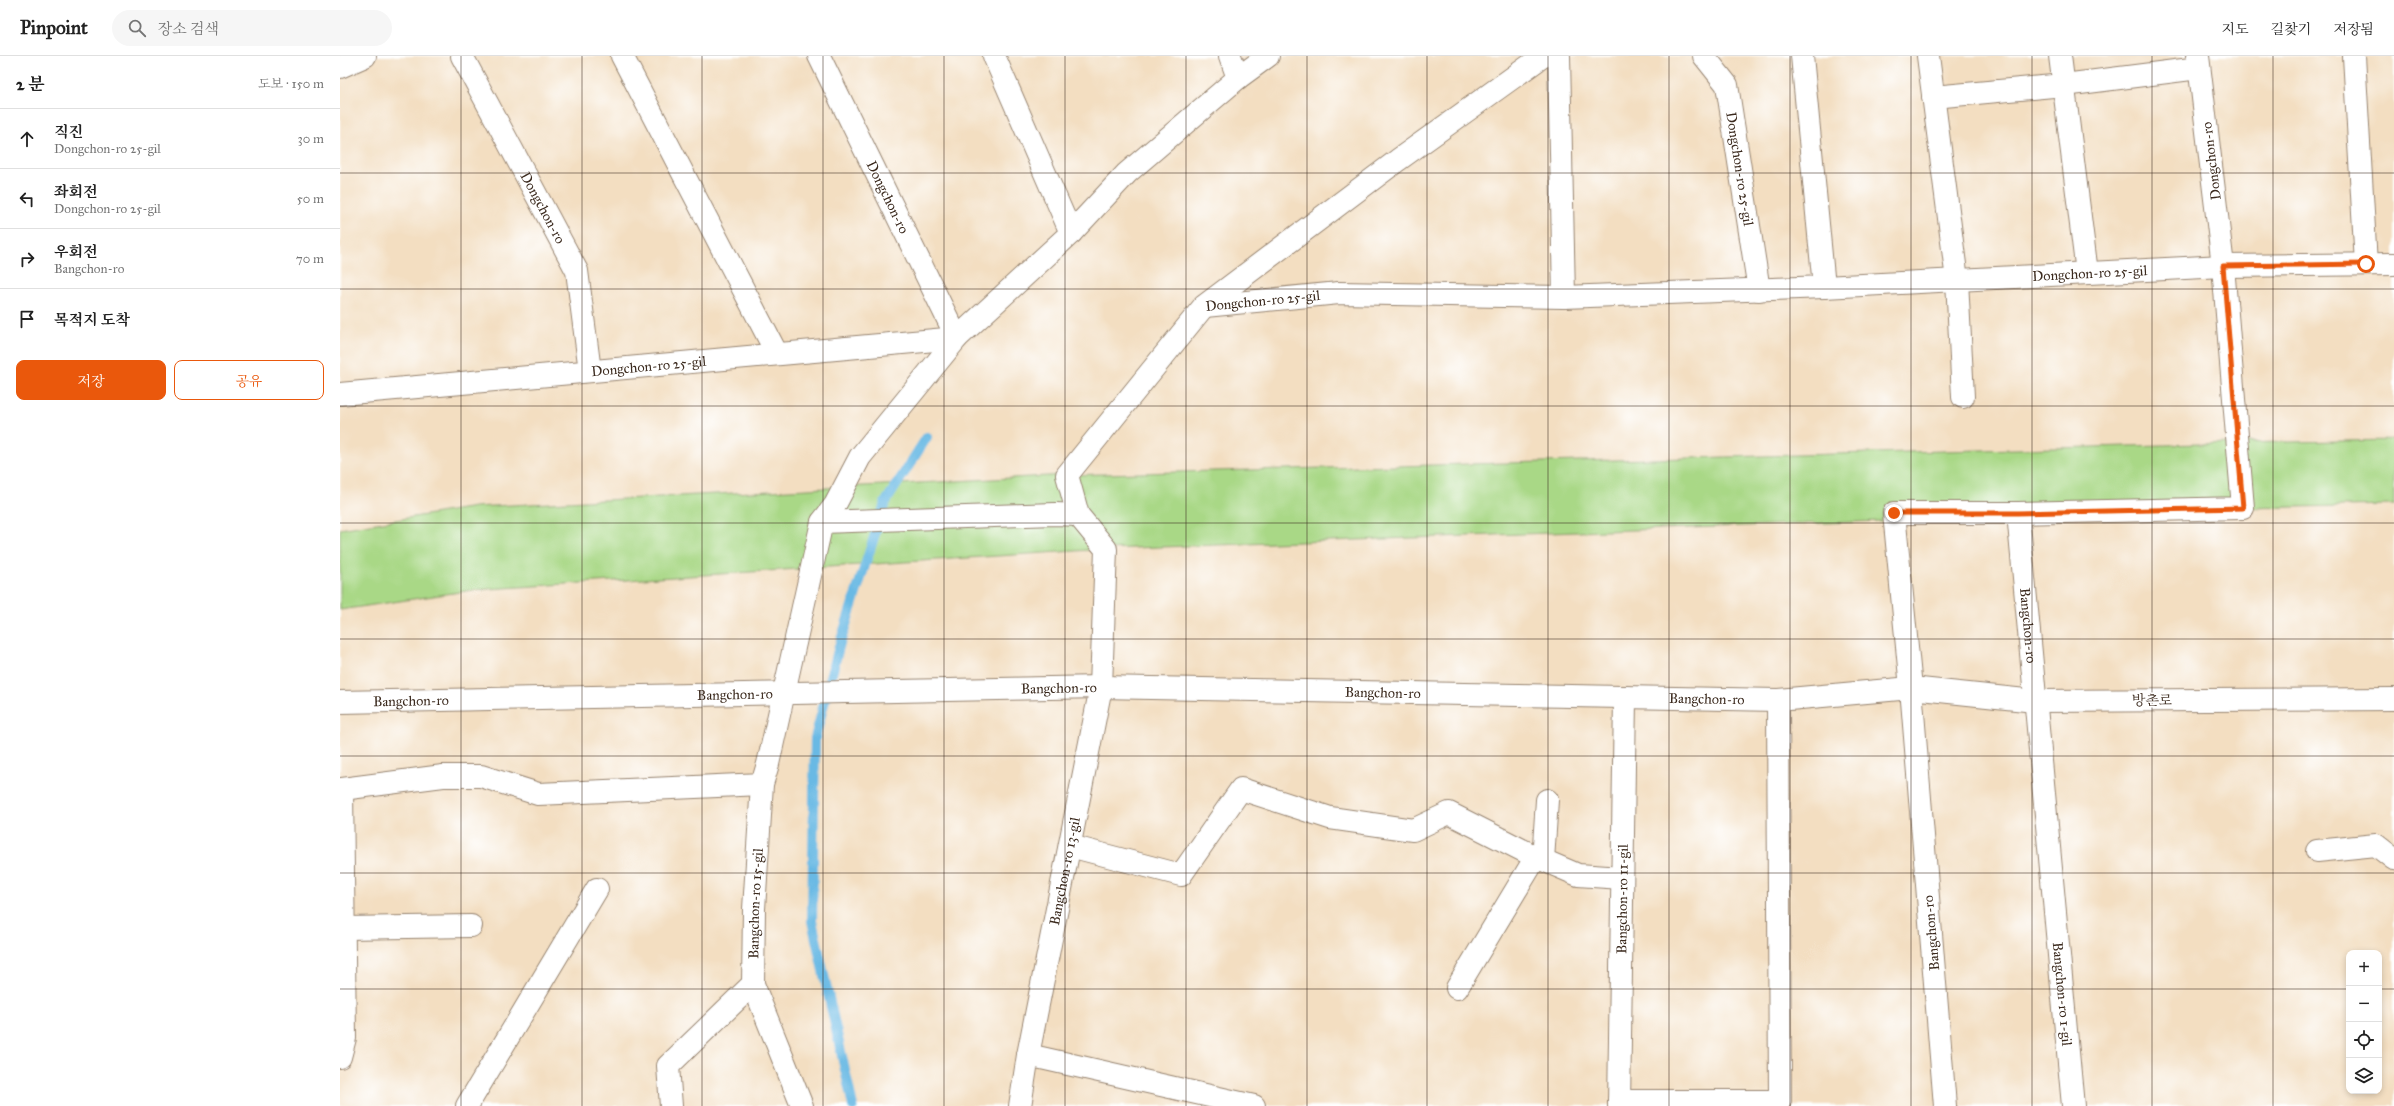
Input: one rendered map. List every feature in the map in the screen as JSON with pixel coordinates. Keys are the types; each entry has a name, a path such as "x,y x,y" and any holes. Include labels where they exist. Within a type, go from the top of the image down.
{"street":[{"path":"340,67 365,56"},
{"name":"Dongchon-ro","path":"462,56 577,272 590,371"},
{"path":"622,56 776,354"},
{"name":"Dongchon-ro","path":"819,56 958,338"},
{"path":"994,56 1071,233"},
{"path":"1230,56 1238,78"},
{"path":"822,522 835,505 860,457 958,338 1071,233 1127,173 1238,78 1268,56"},
{"name":"Dongchon-ro 25-gil","path":"1204,306 1398,160 1543,56"},
{"path":"1559,56 1564,297"},
{"name":"Dongchon-ro 25-gil","path":"1704,56 1727,85 1759,290"},
{"path":"1802,56 1824,287"},
{"path":"1928,56 1957,280 1963,397"},
{"path":"2060,56 2087,273"},
{"path":"2354,56 2366,264"},
{"path":"1933,97 2064,85 2198,62"},
{"name":"Dongchon-ro","path":"2198,62 2223,266"},
{"name":"Dongchon-ro 25-gil","path":"1204,306 1339,293 1564,297 1824,287 2223,266 2394,264"},
{"name":"Bangchon-ro","path":"1945,1106 1911,688 1894,513 2018,513 2243,508 2223,266"},
{"path":"822,522 1055,514 1078,515 1067,475 1204,306"},
{"name":"Dongchon-ro 25-gil","path":"340,394 958,338"},
{"name":"Bangchon-ro","path":"2018,513 2052,882"},
{"name":"Bangchon-ro 13-gil","path":"1020,1106 1028,1055 1102,687 1106,548 1078,515"},
{"name":"Bangchon-ro 15-gil","path":"802,1106 753,984 754,909 762,784 784,694 822,522"},
{"name":"Bangchon-ro","path":"340,702 1102,687 1778,700 1911,688"},
{"name":"방촌로","path":"1911,688 2035,701 2394,699"},
{"name":"Bangchon-ro 11-gil","path":"1625,697 1619,1104 1780,1101 1778,700"},
{"path":"340,1057 345,1038 341,789 443,776 481,776 538,794 762,784"},
{"path":"1070,846 1181,876 1241,789 1330,818 1413,830 1449,813 1578,875 1622,878"},
{"path":"1457,988 1540,858 1547,800"},
{"path":"2317,851 2376,845 2394,859"},
{"name":"Bangchon-ro 1-gil","path":"2052,882 2073,1106"},
{"path":"467,1106 597,889"},
{"path":"344,928 471,926"},
{"path":"671,1106 668,1066 753,984"},
{"path":"1028,1055 1254,1106"}],"green space":[{"path":"2394,440 2394,505 2243,508 1106,549 473,590 340,610 340,529 475,507 1067,475"}],"waterway":[{"path":"853,1106 812,921 815,738 840,643 885,503 927,437"}],"route":[{"path":"1894,513 2018,513 2243,508 2223,266 2366,264"}]}
